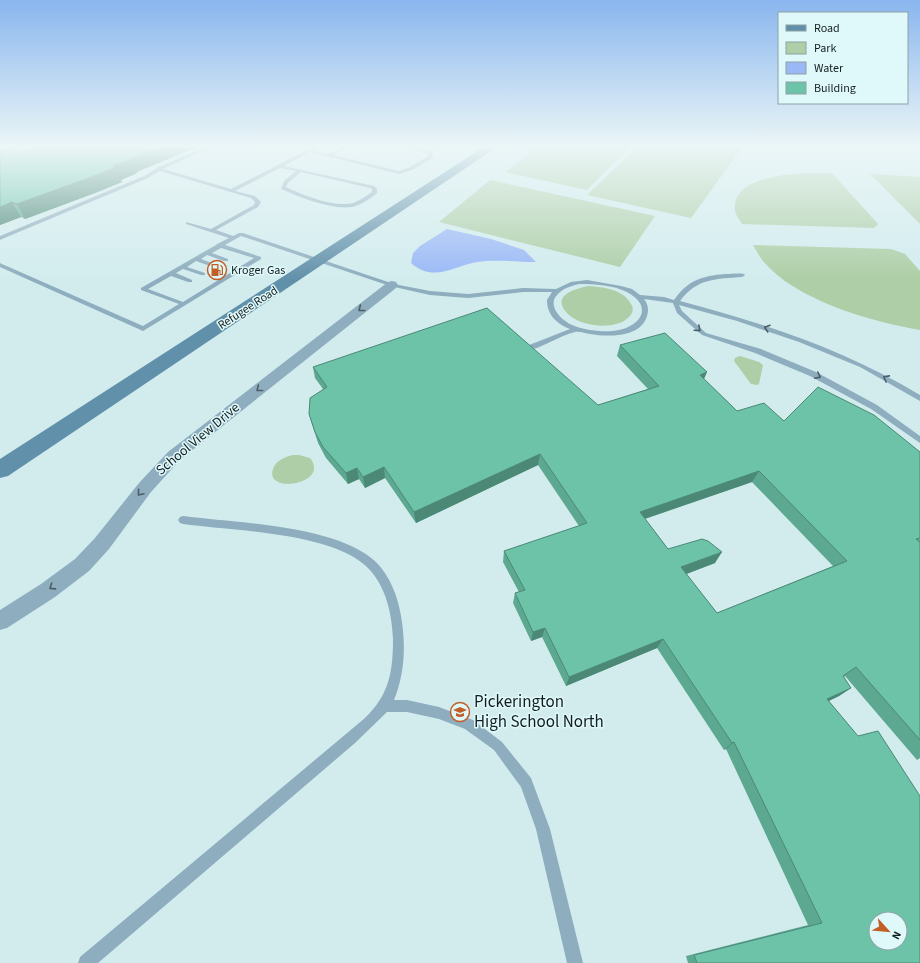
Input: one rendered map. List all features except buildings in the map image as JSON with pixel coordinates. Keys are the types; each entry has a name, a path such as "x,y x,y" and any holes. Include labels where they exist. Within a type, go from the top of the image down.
{"main road":[{"name":"Refugee Road","path":"0,470 427,190"}],"street":[{"name":"School View Drive","path":"0,621 65,579 91,556 108,538 129,507 147,485 174,456 392,285"}],"lane":[{"path":"0,238 115,190"},
{"path":"211,231 256,206 258,202 253,198 231,190"},
{"path":"286,190 292,193 344,206 354,205 374,193 375,190"},
{"path":"188,223 233,238"},
{"path":"184,304 143,289 241,234 392,285 416,291 450,296 487,294 514,290 546,289 556,291"},
{"path":"0,265 143,329 259,258 219,245"},
{"path":"206,253 226,260"},
{"path":"195,259 215,266"},
{"path":"235,263 245,266"},
{"path":"182,266 203,274"},
{"path":"225,270 235,273"},
{"path":"170,273 190,281"},
{"path":"742,275 708,278 693,283 682,292 676,302 679,312 704,334 758,351 813,374 874,407 920,440"},
{"path":"212,277 223,280"},
{"path":"579,282 608,283 622,288 638,298 642,302 645,310 644,319 636,326 625,332 609,334 577,330 563,323 554,315 550,306 551,298 556,291 566,285 579,282"},
{"path":"200,284 210,288"},
{"path":"638,298 664,299 676,302 746,321 808,342 874,371 920,398"},
{"path":"527,349 577,330"},
{"path":"86,963 351,740 384,706 395,678 399,644 396,611 385,582 371,564 354,550 332,541 306,535 183,520"},
{"path":"384,706 407,706 439,713 468,724 498,746 526,782 543,829 575,963"}],"green space":[{"path":"478,190 536,190 655,216 620,267 439,222"},
{"path":"592,190 711,190 691,218 587,195"},
{"path":"847,190 878,224 874,228 742,224 735,210 736,199 742,191"},
{"path":"886,190 920,190 920,224"},
{"path":"753,245 891,249 905,254 920,271 920,330 858,315 814,298 794,287 777,275 763,261"},
{"path":"588,286 606,288 623,295 633,307 629,317 616,324 607,326 588,324 573,318 563,307 563,298 571,291"},
{"path":"740,356 759,362 763,365 759,384 751,384 734,361 735,358"},
{"path":"293,455 310,458 314,467 312,474 305,480 296,483 286,484 278,482 273,477 274,466 281,459"}],"water":[{"path":"447,229 491,239 524,250 536,262 484,261 436,273 419,269 411,263 413,253 420,246"}],"place":[{"name":"Kroger Gas","path":"217,270"},
{"name":"Pickerington High School North","path":"460,712"}]}
